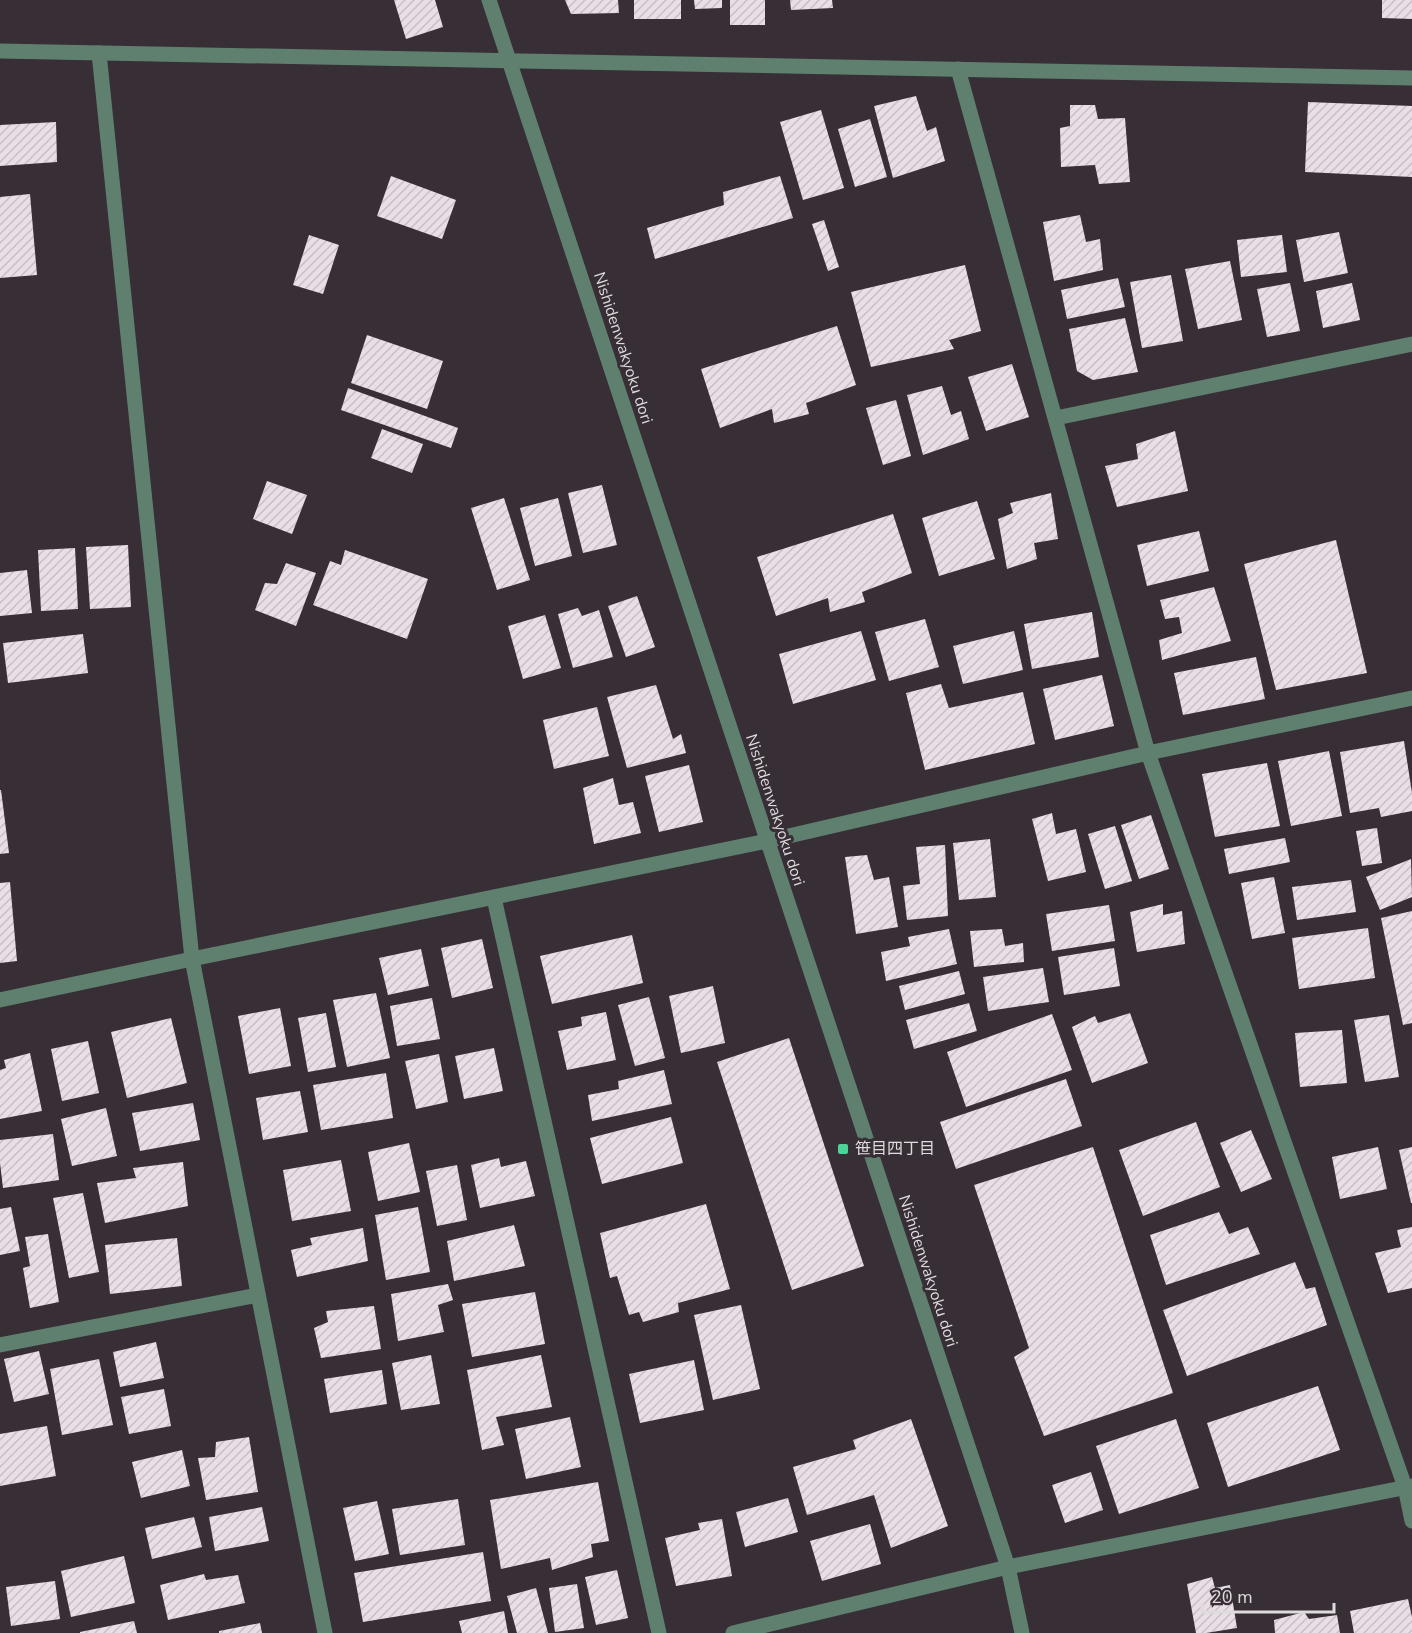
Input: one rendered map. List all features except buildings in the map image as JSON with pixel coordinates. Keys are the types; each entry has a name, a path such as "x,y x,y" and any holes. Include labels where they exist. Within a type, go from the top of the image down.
{"street":[{"name":"Nishidenwakyoku dori","path":"489,0 1008,1567 1022,1633"},
{"path":"0,51 1412,78"},
{"path":"99,53 192,959 325,1633"},
{"path":"958,69 1148,753 1409,1487 1412,1521"},
{"path":"1056,418 1412,344"},
{"path":"0,1000 767,841 1148,753 1412,698"},
{"path":"494,898 659,1633"},
{"path":"0,1345 258,1295"},
{"path":"733,1633 1008,1567 1409,1487"}],"place":[{"name":"笹目四丁目","path":"843,1149"}]}
